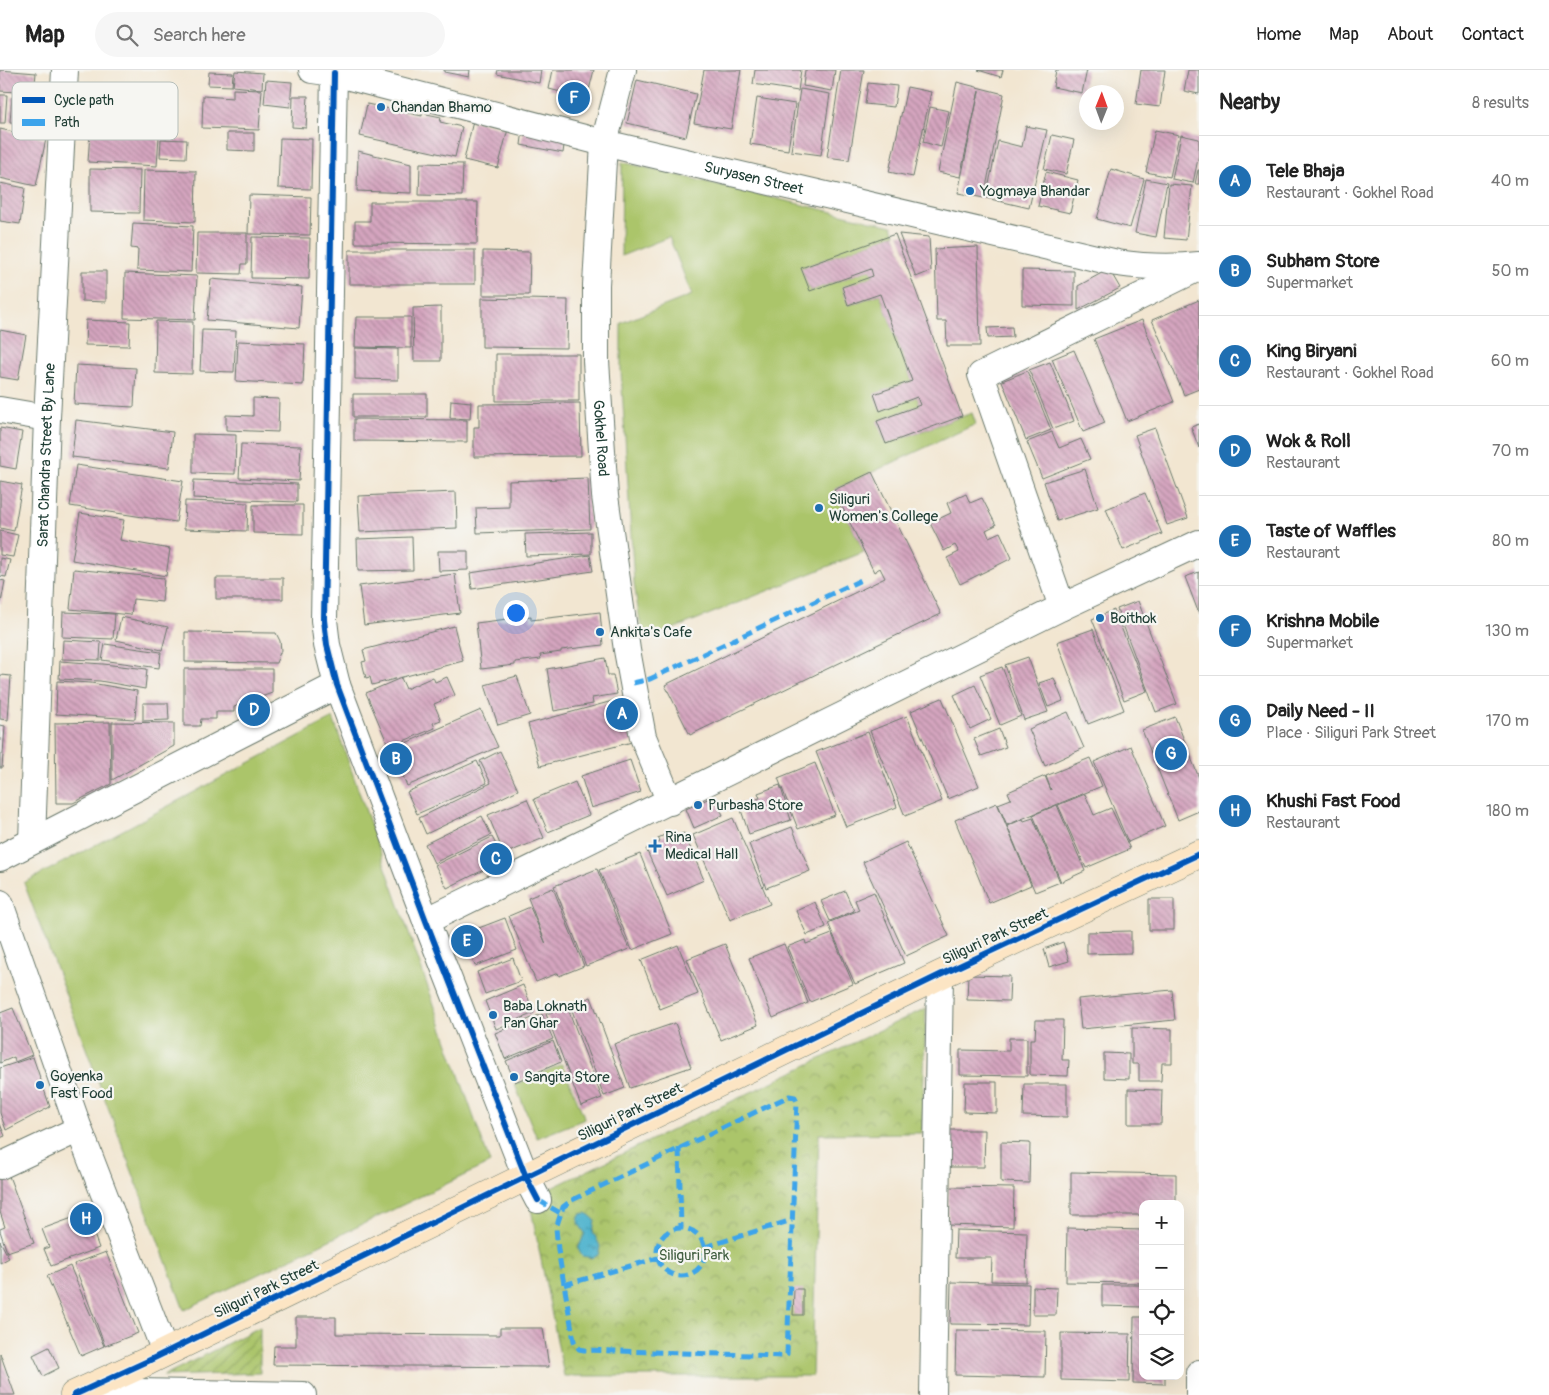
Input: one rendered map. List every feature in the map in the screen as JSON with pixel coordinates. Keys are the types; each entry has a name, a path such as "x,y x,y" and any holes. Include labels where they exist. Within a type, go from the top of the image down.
{"street":[{"name":"Gokhel Road","path":"623,70 604,143 596,285 596,361 605,496 628,650 643,737 670,802"},
{"path":"323,72 324,620 327,645 338,685 426,921 532,1188"},
{"name":"Suryasen Street","path":"323,72 604,143 1117,263 1142,267 1171,268 1199,266"},
{"name":"Sarat Chandra Street By Lane","path":"32,841 47,418 61,140"},
{"path":"1062,607 981,376 1199,266"},
{"path":"0,410 47,418"},
{"path":"426,921 1062,607 1199,543"},
{"path":"0,858 338,685"},
{"name":"Siliguri Park Street","path":"78,1393 165,1352 532,1188 940,975 1199,854"},
{"path":"0,903 78,1129 165,1352"},
{"path":"933,1395 940,975"},
{"path":"0,1166 78,1129"},
{"path":"1199,1373 1199,1395"},
{"path":"78,1393 303,1395"}],"green space":[{"path":"622,162 892,226 895,234 802,268 810,291 871,269 873,276 842,288 849,305 880,294 912,381 875,394 881,410 917,397 920,405 878,421 886,444 972,413 976,424 834,490 864,552 643,641 634,583 621,371 621,323 692,295 669,237 621,256"},
{"path":"333,718 490,1163 184,1310 24,883"},
{"name":"Siliguri Park","path":"926,1008 922,1133 819,1134 812,1376 564,1376 531,1209 543,1192"},
{"path":"562,1064 585,1119 537,1138 515,1085"},
{"path":"260,1327 260,1373 163,1376"}],"water":[{"path":"587,1213 595,1220 593,1232 600,1246 598,1255 593,1258 582,1256 578,1249 585,1233 579,1224 579,1217 581,1214"}],"building":[{"path":"0,70 36,73 35,82 12,82 12,92 0,91"},
{"path":"444,70 470,70 469,77 444,72"},
{"path":"498,70 541,70 539,83 497,74"},
{"path":"553,70 594,70 587,98 584,97 581,109 566,105 569,94 549,89"},
{"path":"704,70 741,70 731,129 694,123"},
{"path":"755,70 801,70 798,91 753,84"},
{"path":"805,70 835,70 832,91 803,86"},
{"path":"841,70 864,70 849,160 827,157"},
{"path":"978,70 1003,70 1001,77"},
{"path":"1056,70 1087,70 1084,85 1079,85 1079,92 1053,87"},
{"path":"1141,70 1165,70 1160,107 1136,104"},
{"path":"1188,70 1199,70 1199,94 1184,91"},
{"path":"235,71 263,73 262,89 233,86"},
{"path":"209,72 233,73 232,86 208,85"},
{"path":"266,80 292,82 290,107 264,104"},
{"path":"637,80 696,94 686,137 627,123"},
{"path":"957,82 1004,94 984,198 958,193 979,91 960,177 938,172"},
{"path":"868,83 897,86 894,107 865,104"},
{"path":"907,87 931,92 913,177 889,172"},
{"path":"233,89 262,90 259,130 202,128 203,96 233,98"},
{"path":"800,89 830,94 821,155 791,151"},
{"path":"0,95 7,95 5,123 0,123"},
{"path":"293,96 308,96 306,128 292,127"},
{"path":"12,97 12,122 10,122"},
{"path":"757,98 795,104 788,150 750,144"},
{"path":"367,104 422,116 422,113 441,117 440,122 462,127 455,157 360,136"},
{"path":"930,107 949,111 941,147 923,142"},
{"path":"473,121 508,129 498,168 464,160"},
{"path":"1026,126 1047,130 1029,208 986,198 998,141 1022,147"},
{"path":"0,129 12,132 12,140 46,140 36,186 0,178"},
{"path":"523,130 565,138 563,153 521,145"},
{"path":"1155,130 1179,135 1170,177 1146,172"},
{"path":"227,133 254,133 254,151 227,150"},
{"path":"1052,135 1074,140 1066,174 1044,169"},
{"path":"1181,135 1199,139 1199,154 1193,183 1172,179"},
{"path":"280,138 312,139 311,189 278,188"},
{"path":"89,140 159,140 157,166 88,162"},
{"path":"161,140 187,140 186,158 160,157"},
{"path":"358,151 411,164 411,193 357,191"},
{"path":"420,163 463,164 462,196 419,195"},
{"path":"90,169 140,170 139,213 90,212"},
{"path":"1111,169 1144,179 1130,228 1097,219"},
{"path":"144,170 196,171 195,222 143,220"},
{"path":"1198,170 1199,184 1195,184"},
{"path":"1046,172 1078,180 1070,213 1038,206"},
{"path":"1146,179 1167,183 1156,237 1135,233"},
{"path":"0,183 25,188 20,224 0,221"},
{"path":"1169,184 1192,186 1186,240 1164,238"},
{"path":"249,195 311,197 310,235 248,234"},
{"path":"370,202 478,202 477,244 355,243 355,221 370,221"},
{"path":"133,223 193,226 191,272 137,270 138,249 131,248"},
{"path":"197,233 247,233 247,264 242,264 241,274 196,273"},
{"path":"895,234 962,416 886,444 877,421 920,405 917,397 880,411 874,394 912,381 880,294 848,305 842,287 873,276 871,269 810,291 801,268"},
{"path":"899,234 929,237 931,271 916,277"},
{"path":"252,237 310,238 309,279 251,278"},
{"path":"978,247 980,346 947,346 946,321 937,321 935,249"},
{"path":"349,250 475,250 475,284 349,284"},
{"path":"483,251 530,252 529,295 483,295"},
{"path":"1109,269 1120,288 1078,310 1078,286"},
{"path":"1022,270 1074,271 1074,306 1022,305"},
{"path":"82,271 106,271 106,302 82,301"},
{"path":"125,273 197,276 195,320 124,318"},
{"path":"211,279 302,287 299,328 207,320"},
{"path":"482,298 568,300 567,348 482,347"},
{"path":"1199,300 1199,389 1184,395 1152,320"},
{"path":"441,307 441,361 414,361 413,308"},
{"path":"356,317 411,317 411,348 355,347"},
{"path":"86,320 130,322 129,346 85,345"},
{"path":"1142,320 1174,402 1127,421 1094,339"},
{"path":"156,321 193,322 192,374 155,373"},
{"path":"1012,327 1013,337 988,338 987,328"},
{"path":"0,330 26,335 18,380 0,377"},
{"path":"202,330 236,331 234,372 200,371"},
{"path":"238,341 305,344 303,385 236,381"},
{"path":"355,348 398,349 398,380 355,379"},
{"path":"1074,350 1105,423 1083,432 1052,359"},
{"path":"496,354 579,354 579,401 496,401"},
{"path":"1050,362 1074,421 1053,429 1029,370"},
{"path":"76,365 136,368 134,407 74,404"},
{"path":"1027,371 1051,430 1026,440 1002,381"},
{"path":"353,394 427,394 427,417 353,417"},
{"path":"253,398 279,399 278,432 226,430 226,415 253,416"},
{"path":"451,400 471,402 470,419 450,418"},
{"path":"580,403 581,456 474,457 474,427 479,427 479,404"},
{"path":"354,419 467,420 467,442 354,441"},
{"path":"76,420 173,432 169,468 72,457"},
{"path":"1199,424 1199,448 1191,427"},
{"path":"0,428 22,432 16,469 0,466"},
{"path":"1155,428 1188,518 1167,525 1135,435"},
{"path":"1052,432 1059,448 1081,439 1090,459 1042,478 1027,442"},
{"path":"193,434 236,435 235,474 193,473"},
{"path":"241,444 301,446 299,481 239,478"},
{"path":"76,465 183,481 176,522 70,506"},
{"path":"1085,469 1098,508 1057,521 1044,482"},
{"path":"872,472 941,614 690,735 665,685 885,578 880,568 874,572 834,490"},
{"path":"588,478 590,529 477,533 476,508 509,507 509,481"},
{"path":"194,480 297,484 297,502 193,498"},
{"path":"0,481 22,485 14,531 0,528"},
{"path":"456,492 457,528 360,532 358,496"},
{"path":"1145,493 1162,534 1123,550 1106,509"},
{"path":"966,494 970,503 982,498 996,525 986,530 989,537 1000,532 1012,558 960,584 947,558 959,552 955,545 944,551 930,523 951,513 947,503"},
{"path":"185,501 248,503 247,531 184,529"},
{"path":"253,505 303,505 303,534 253,533"},
{"path":"80,513 124,520 120,540 170,549 166,576 72,560"},
{"path":"0,531 18,535 13,557 0,555"},
{"path":"591,532 591,554 526,556 525,534"},
{"path":"412,537 413,570 358,571 357,539"},
{"path":"438,551 468,551 468,570 439,571"},
{"path":"590,555 593,571 472,589 470,573"},
{"path":"0,558 10,560 6,577 0,576"},
{"path":"74,569 164,578 162,602 133,599 131,615 70,609"},
{"path":"1199,572 1199,614 1185,577"},
{"path":"455,574 460,613 364,625 359,586"},
{"path":"216,578 283,578 283,599 216,599"},
{"path":"0,580 5,581 1,603 0,603"},
{"path":"1138,601 1177,704 1156,712 1117,609"},
{"path":"1114,610 1147,691 1124,700 1092,619"},
{"path":"63,612 115,614 113,639 62,637"},
{"path":"600,612 603,645 561,650 561,652 540,655 541,659 515,662 515,665 481,669 476,623 531,616 531,620"},
{"path":"121,617 168,627 162,650 116,640"},
{"path":"454,626 463,661 372,685 370,677 366,678 362,662 366,661 363,650"},
{"path":"1093,629 1124,710 1088,724 1057,642"},
{"path":"185,632 276,633 280,641 281,650 276,663 185,662"},
{"path":"63,640 101,642 100,660 62,659"},
{"path":"105,644 161,652 159,668 102,660"},
{"path":"1028,657 1048,712 1024,720 1005,665"},
{"path":"605,658 608,675 613,675 617,694 592,698 593,704 554,711 547,669"},
{"path":"60,661 147,669 145,689 100,681 59,679"},
{"path":"1002,667 1021,716 1000,725 980,675"},
{"path":"184,669 272,669 272,693 234,707 234,712 216,712 216,719 201,719 200,726 184,726"},
{"path":"0,675 11,676 8,720 0,719"},
{"path":"517,676 530,715 498,725 485,685"},
{"path":"433,677 435,682 447,677 455,695 434,704 441,720 433,723 435,728 389,747 366,693 401,678 406,689"},
{"path":"1054,678 1063,701 1048,707 1039,683"},
{"path":"57,681 91,683 137,691 135,719 56,714"},
{"path":"975,685 991,719 970,729 954,695"},
{"path":"942,698 979,786 948,799 911,711"},
{"path":"620,699 632,742 540,766 528,724"},
{"path":"143,703 168,703 169,720 143,721"},
{"path":"481,710 498,747 407,786 392,749"},
{"path":"1068,712 1084,748 1045,766 1029,729"},
{"path":"907,716 942,801 905,816 870,731"},
{"path":"1175,717 1199,778 1199,811 1178,820 1142,730"},
{"path":"110,722 111,784 73,803 56,803 55,723"},
{"path":"112,722 174,723 174,746 112,780"},
{"path":"0,725 5,726 2,768 0,768"},
{"path":"999,729 1006,747 981,756 974,739"},
{"path":"868,732 897,807 846,827 816,752"},
{"path":"1131,746 1165,826 1128,842 1094,762"},
{"path":"500,751 518,790 426,834 419,818 491,783 480,761"},
{"path":"1090,758 1102,786 1007,825 998,804 1011,799 1008,792 1045,776 1051,790 1046,776"},
{"path":"630,760 641,792 591,808 581,776"},
{"path":"477,761 487,783 417,814 407,792"},
{"path":"815,763 835,815 798,829 778,778"},
{"path":"575,782 589,815 548,832 534,799"},
{"path":"780,785 791,820 749,834 739,804 760,798 758,793"},
{"path":"1085,794 1094,815 1111,808 1130,849 1086,868 1058,805"},
{"path":"714,796 723,815 694,828 686,809"},
{"path":"527,799 544,838 504,854 488,815"},
{"path":"997,803 1031,885 989,903 955,820"},
{"path":"1057,805 1085,871 1061,882 1033,815"},
{"path":"482,816 491,835 434,863 425,844"},
{"path":"733,818 770,904 730,920 693,835"},
{"path":"1033,818 1060,882 1035,892 1007,826 1023,819 1024,821"},
{"path":"792,827 810,871 766,888 749,844"},
{"path":"671,832 673,837 684,833 704,880 667,896 646,849 660,842 658,838"},
{"path":"492,837 504,860 447,888 435,865"},
{"path":"906,842 949,936 906,956 863,862"},
{"path":"640,854 672,934 632,950 599,870"},
{"path":"597,869 629,949 586,966 554,886"},
{"path":"553,888 584,966 559,976 558,973 536,982 509,916 530,907 546,944 528,898"},
{"path":"845,891 854,911 830,921 821,901"},
{"path":"874,892 904,963 855,984 828,923 859,910 855,900"},
{"path":"1149,899 1174,899 1174,930 1149,930"},
{"path":"815,902 826,927 807,935 796,911"},
{"path":"505,918 517,950 475,966 463,934"},
{"path":"1131,931 1131,953 1087,954 1087,932"},
{"path":"832,934 853,984 810,1002 787,947 805,940 806,944"},
{"path":"1063,942 1069,961 1049,967 1044,949"},
{"path":"725,944 758,1025 721,1040 687,959"},
{"path":"784,944 808,1003 773,1018 749,958"},
{"path":"678,945 698,994 660,1009 641,960"},
{"path":"513,958 521,981 485,994 477,972"},
{"path":"968,975 1010,976 1009,1001 967,1000"},
{"path":"523,985 534,1013 496,1029 485,1001"},
{"path":"1172,990 1175,1020 1081,1029 1078,999"},
{"path":"591,997 625,1088 604,1096 570,1005"},
{"path":"567,1006 602,1098 581,1106 546,1014"},
{"path":"13,1008 32,1055 15,1062 14,1057 0,1063 0,1013"},
{"path":"542,1014 553,1039 505,1059 495,1033"},
{"path":"1036,1020 1063,1020 1062,1060 1069,1060 1068,1076 1030,1075 1030,1039 1035,1039"},
{"path":"675,1023 691,1067 630,1088 614,1044"},
{"path":"1132,1028 1172,1029 1172,1063 1162,1063 1161,1081 1139,1081 1139,1064 1132,1064"},
{"path":"1009,1038 1027,1038 1027,1076 960,1075 960,1050 1009,1051"},
{"path":"553,1041 561,1062 515,1082 506,1061"},
{"path":"1104,1053 1129,1054 1129,1079 1104,1078"},
{"path":"33,1057 50,1107 6,1130 0,1113 0,1068"},
{"path":"965,1082 997,1082 997,1113 964,1112"},
{"path":"1024,1084 1067,1084 1067,1117 1023,1116"},
{"path":"1128,1089 1162,1090 1161,1124 1128,1124"},
{"path":"0,1124 5,1136 0,1138"},
{"path":"950,1130 985,1130 984,1167 950,1167"},
{"path":"1001,1142 1030,1143 1029,1183 1001,1182"},
{"path":"1071,1172 1176,1174 1176,1200 1139,1200 1139,1215 1071,1215"},
{"path":"9,1176 34,1243 7,1252 0,1231 0,1229 5,1227 0,1212 0,1179"},
{"path":"949,1187 1014,1188 1013,1227 948,1225"},
{"path":"86,1213 99,1248 51,1266 44,1249 49,1247 42,1229"},
{"path":"1067,1228 1139,1230 1139,1283 1066,1282"},
{"path":"956,1230 1027,1232 1026,1282 991,1281 992,1258 955,1258"},
{"path":"0,1241 9,1258 0,1263"},
{"path":"106,1252 138,1333 105,1346 74,1264"},
{"path":"70,1266 104,1346 81,1356 47,1276"},
{"path":"951,1282 1029,1284 1028,1325 950,1324"},
{"path":"1102,1285 1139,1285 1139,1307 1102,1306"},
{"path":"1033,1287 1057,1288 1056,1315 1033,1315"},
{"path":"794,1289 803,1289 803,1315 793,1315"},
{"path":"296,1317 336,1317 336,1334 500,1335 500,1328 543,1328 549,1367 273,1365 274,1346 296,1346"},
{"path":"1134,1317 1139,1317 1139,1380 1165,1380 1165,1384 1133,1383"},
{"path":"956,1330 1046,1331 1045,1377 955,1375"},
{"path":"1061,1333 1130,1334 1129,1382 1061,1380"},
{"path":"49,1347 59,1368 43,1376 33,1355"},
{"path":"0,1353 15,1395 0,1395"}],"marked path":[{"path":"633,683 650,679 863,579"},
{"path":"789,1096 795,1097 797,1102 787,1354 784,1356 579,1349 574,1341 558,1250 556,1228 563,1207 572,1200 789,1096"},
{"path":"679,1148 681,1228"},
{"path":"538,1200 560,1213"},
{"path":"705,1247 792,1220"},
{"path":"676,1228 686,1228 698,1235 705,1247 705,1252 705,1257 698,1269 686,1276 676,1276 668,1272 661,1265 657,1257 657,1247 661,1239 668,1232 676,1228"},
{"path":"564,1285 658,1258"}],"cycle path":[{"path":"334,73 324,620 327,645 337,685 426,921 526,1177 538,1200"},
{"path":"74,1395 148,1361 940,975 1199,854"}],"place":[{"name":"Krishna Mobile","path":"574,98"},
{"name":"Chandan Bhamo","path":"381,107"},
{"name":"Yogmaya Bhandar","path":"970,191"},
{"name":"Siliguri Women's College","path":"819,508"},
{"name":"Boithok","path":"1100,618"},
{"name":"Ankita's Cafe","path":"600,632"},
{"name":"Wok & Roll","path":"254,710"},
{"name":"Tele Bhaja","path":"622,714"},
{"name":"Daily Need - II","path":"1171,754"},
{"name":"Subham Store","path":"396,759"},
{"name":"Purbasha Store","path":"698,805"},
{"name":"Rina Medical Hall","path":"655,846"},
{"name":"King Biryani","path":"496,859"},
{"name":"Taste of Waffles","path":"467,941"},
{"name":"Baba Loknath Pan Ghar","path":"493,1015"},
{"name":"Sangita Store","path":"514,1077"},
{"name":"Goyenka Fast Food","path":"40,1085"},
{"name":"Khushi Fast Food","path":"86,1219"}]}
